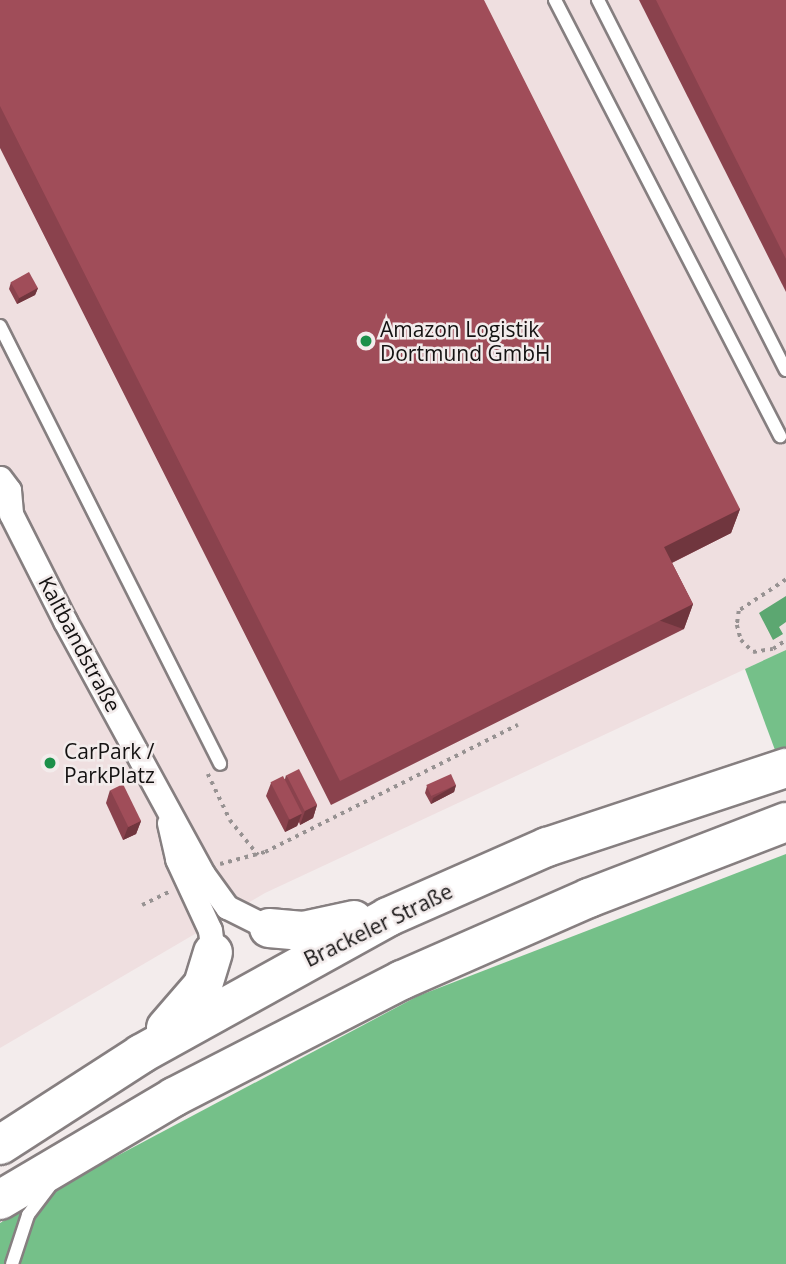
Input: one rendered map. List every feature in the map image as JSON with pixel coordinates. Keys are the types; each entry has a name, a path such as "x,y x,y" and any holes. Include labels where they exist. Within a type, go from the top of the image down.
{"highway":[{"name":"Brackeler Straße","path":"0,1144 141,1054 388,917 547,847 786,768"},
{"path":"0,1200 70,1157 270,1044 402,980 589,898 786,822"},
{"path":"269,928 303,931 388,917"},
{"path":"141,1054 203,985 213,953"}],"street":[{"name":"Kaltbandstraße","path":"0,478 9,490 4,507 169,817"},
{"path":"169,817 178,823 220,899 243,919 269,928"},
{"path":"169,817 177,859 210,930 213,953"}],"lane":[{"path":"555,0 780,436"},
{"path":"598,0 786,370"},
{"path":"0,326 220,764"},
{"path":"12,1264 28,1215 70,1157"}],"path":[{"path":"786,580 739,611 737,625 741,640 753,652 773,649 786,640"},
{"path":"215,865 258,855 518,725"},
{"path":"212,747 208,778 243,840 258,855"},
{"path":"142,905 179,887"}],"shaded area":[{"path":"0,0 786,0 786,650 265,893 0,1048"},
{"path":"786,596 786,622 779,627 783,634 773,640 759,613"},
{"path":"786,650 786,747 775,750 745,669"},
{"path":"786,854 786,1264 0,1264 0,1223 83,1174 418,996"}],"building":[{"name":"Amazon Logistik Dortmund GmbH","path":"0,0 484,0 740,509 664,547 693,604 340,781 0,106"},
{"path":"656,0 786,0 786,259"},
{"path":"29,272 38,288 19,298 11,282"},
{"path":"299,769 317,805 305,811 287,775"},
{"path":"451,774 456,785 431,796 426,785"},
{"path":"283,776 302,813 290,820 271,782"},
{"path":"123,784 141,821 128,827 110,790"}],"place":[{"name":"Amazon Logistik Dortmund GmbH","path":"366,341"},
{"name":"CarPark / ParkPlatz","path":"50,763"}]}
